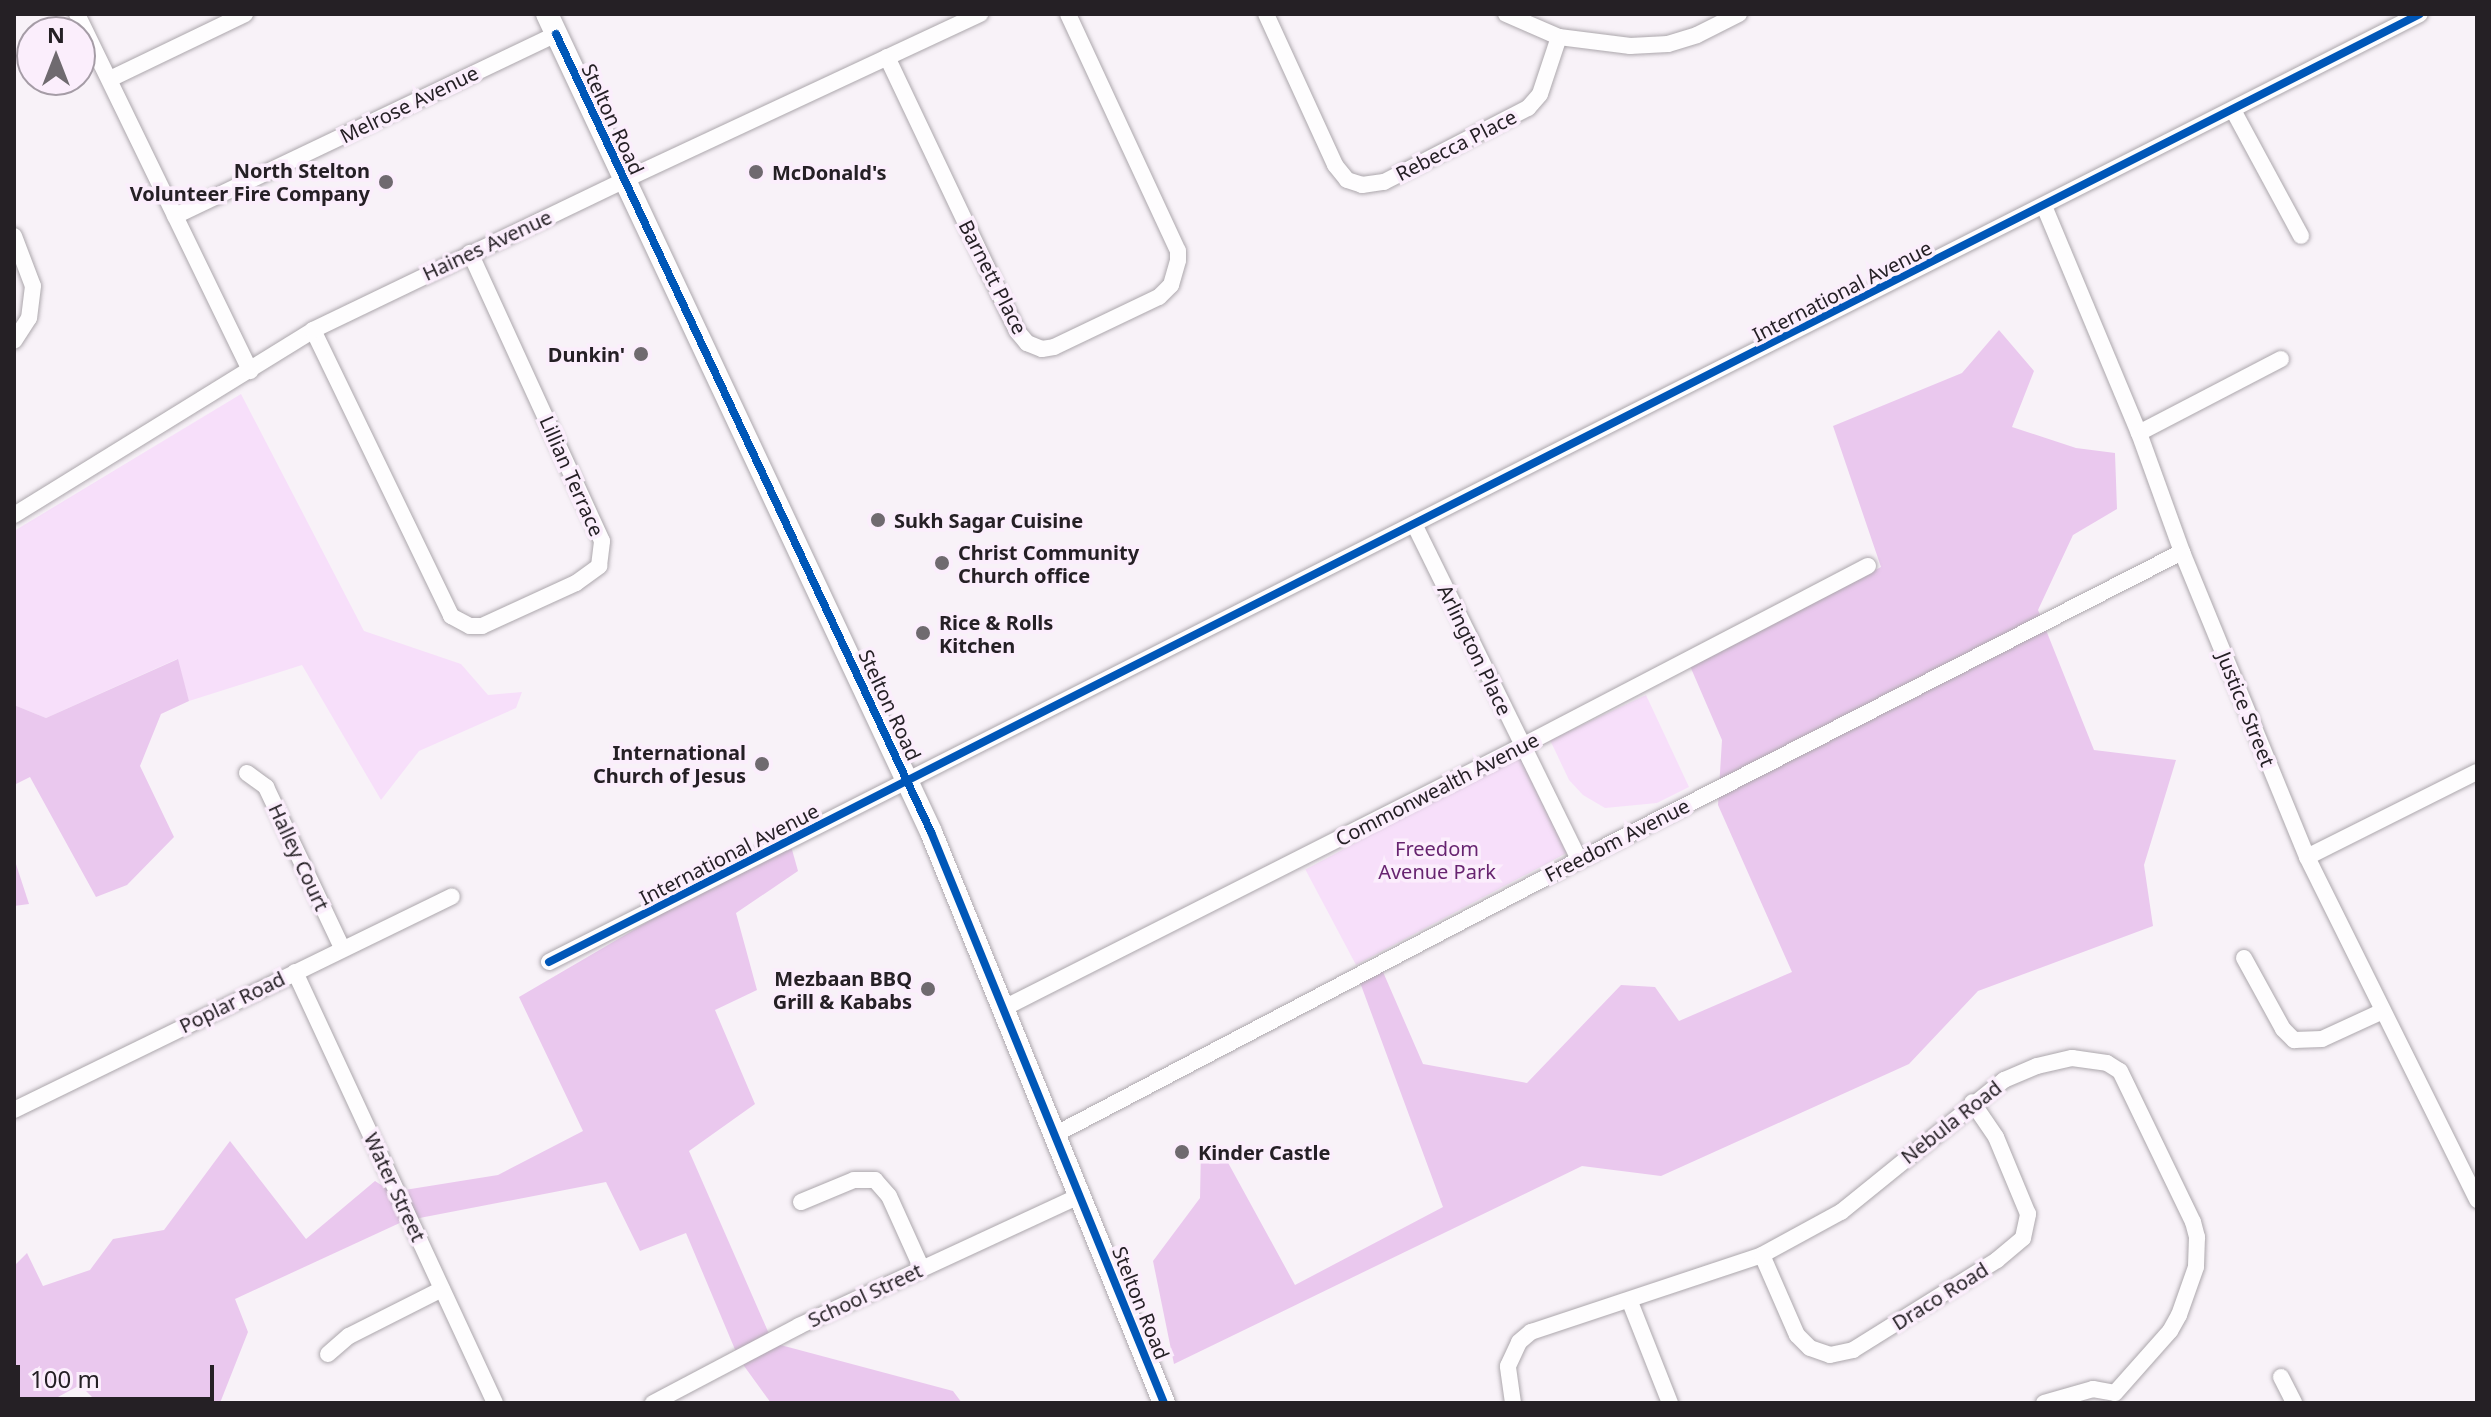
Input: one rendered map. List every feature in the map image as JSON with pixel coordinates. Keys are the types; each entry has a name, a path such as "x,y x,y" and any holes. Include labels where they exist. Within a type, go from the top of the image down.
{"main road":[{"name":"Stelton Road","path":"552,24 909,782 1164,1403"}],"street":[{"path":"77,14 250,371"},
{"path":"110,79 245,14"},
{"name":"Haines Avenue","path":"14,515 313,330 624,180 980,14"},
{"name":"Barnett Place","path":"887,57 1017,331 1027,343 1042,349 1054,347 1159,297 1171,285 1178,260 1178,251 1068,14"},
{"name":"Rebecca Place","path":"1266,14 1335,165 1347,180 1362,185 1384,182 1528,108 1540,94 1559,37"},
{"path":"1506,14 1559,37 1597,44 1668,44 1697,35 1739,14"},
{"name":"International Avenue","path":"549,962 1415,526 2420,14"},
{"name":"Melrose Avenue","path":"175,216 552,24"},
{"path":"2233,110 2301,236"},
{"name":"Justice Street","path":"2044,206 2139,433 2182,552 2307,857 2477,1200"},
{"path":"14,236 29,268 33,303 29,318 14,341"},
{"name":"Lillian Terrace","path":"313,330 451,616 470,626 482,626 576,583 599,566 602,554 598,529 470,253"},
{"path":"2139,433 2281,359"},
{"name":"Arlington Place","path":"1415,526 1579,860"},
{"name":"Freedom Avenue","path":"1056,1134 1579,860 2182,552"},
{"name":"Commonwealth Avenue","path":"1004,1008 1522,746 1868,566"},
{"path":"2307,857 2477,772"},
{"name":"Halley Court","path":"247,773 266,787 342,948"},
{"name":"Poplar Road","path":"14,1110 452,896"},
{"path":"2244,958 2283,1029 2294,1040 2322,1039 2383,1011"},
{"name":"Water Street","path":"295,972 495,1403"},
{"name":"Nebula Road","path":"1513,1403 1508,1366 1519,1342 1549,1325 1630,1302 1762,1255 1841,1212 1972,1102 2018,1073 2072,1058 2107,1063 2120,1071 2128,1082 2193,1222 2199,1250 2196,1267 2170,1331 2119,1398"},
{"name":"Draco Road","path":"1762,1255 1797,1335 1810,1348 1830,1355 1853,1350 1997,1260 2023,1238 2028,1214 1996,1137 1972,1102"},
{"path":"801,1202 854,1180 875,1180 889,1196 922,1269"},
{"name":"School Street","path":"653,1403 799,1326 1081,1195"},
{"path":"328,1354 349,1336 442,1289"},
{"path":"1630,1302 1670,1403"},
{"path":"2281,1377 2294,1403"},
{"path":"2044,1403 2093,1389 2119,1398"}],"green space":[{"path":"241,394 364,631 461,664 488,695 522,692 516,708 419,751 381,800 302,665 189,701 177,659 46,718 14,705 14,531"},
{"path":"1646,695 1689,787 1657,803 1605,808 1583,795 1569,780 1550,740"},
{"name":"Freedom Avenue Park","path":"1519,756 1570,851 1356,965 1305,870"}],"shaded area":[{"path":"1999,330 2034,371 2012,427 2076,448 2115,453 2117,509 2073,535 2038,610 2094,750 2176,760 2144,865 2153,926 1978,991 1909,1064 1661,1176 1582,1166 1174,1364 1153,1261 1200,1198 1201,1148 1220,1148 1295,1285 1443,1207 1358,977 1380,965 1423,1064 1527,1083 1621,985 1655,987 1679,1021 1792,972 1718,805 1722,740 1690,666 1881,567 1833,426 1962,373"},
{"path":"178,659 189,701 161,714 140,766 174,837 127,885 96,897 30,777 14,785 14,705 46,718"},
{"path":"789,839 798,871 736,913 757,990 715,1010 755,1104 689,1151 773,1343 953,1391 962,1403 771,1403 739,1359 686,1233 640,1251 606,1182 404,1221 235,1299 248,1332 220,1403 98,1403 80,1385 47,1403 14,1403 14,1266 27,1253 43,1286 90,1270 113,1239 164,1230 230,1141 306,1239 375,1181 392,1192 498,1175 583,1131 519,997"},
{"path":"14,858 29,904 14,906"}],"cycle path":[{"path":"549,962 2420,14"},
{"path":"556,34 931,832 1164,1403"}],"place":[{"name":"McDonald's","path":"756,172"},
{"name":"North Stelton Volunteer Fire Company","path":"386,182"},
{"name":"Dunkin'","path":"641,354"},
{"name":"Sukh Sagar Cuisine","path":"878,520"},
{"name":"Christ Community Church office","path":"942,563"},
{"name":"Rice & Rolls Kitchen","path":"923,633"},
{"name":"International Church of Jesus","path":"762,764"},
{"name":"Mezbaan BBQ Grill & Kababs","path":"928,989"},
{"name":"Kinder Castle","path":"1182,1152"}]}
